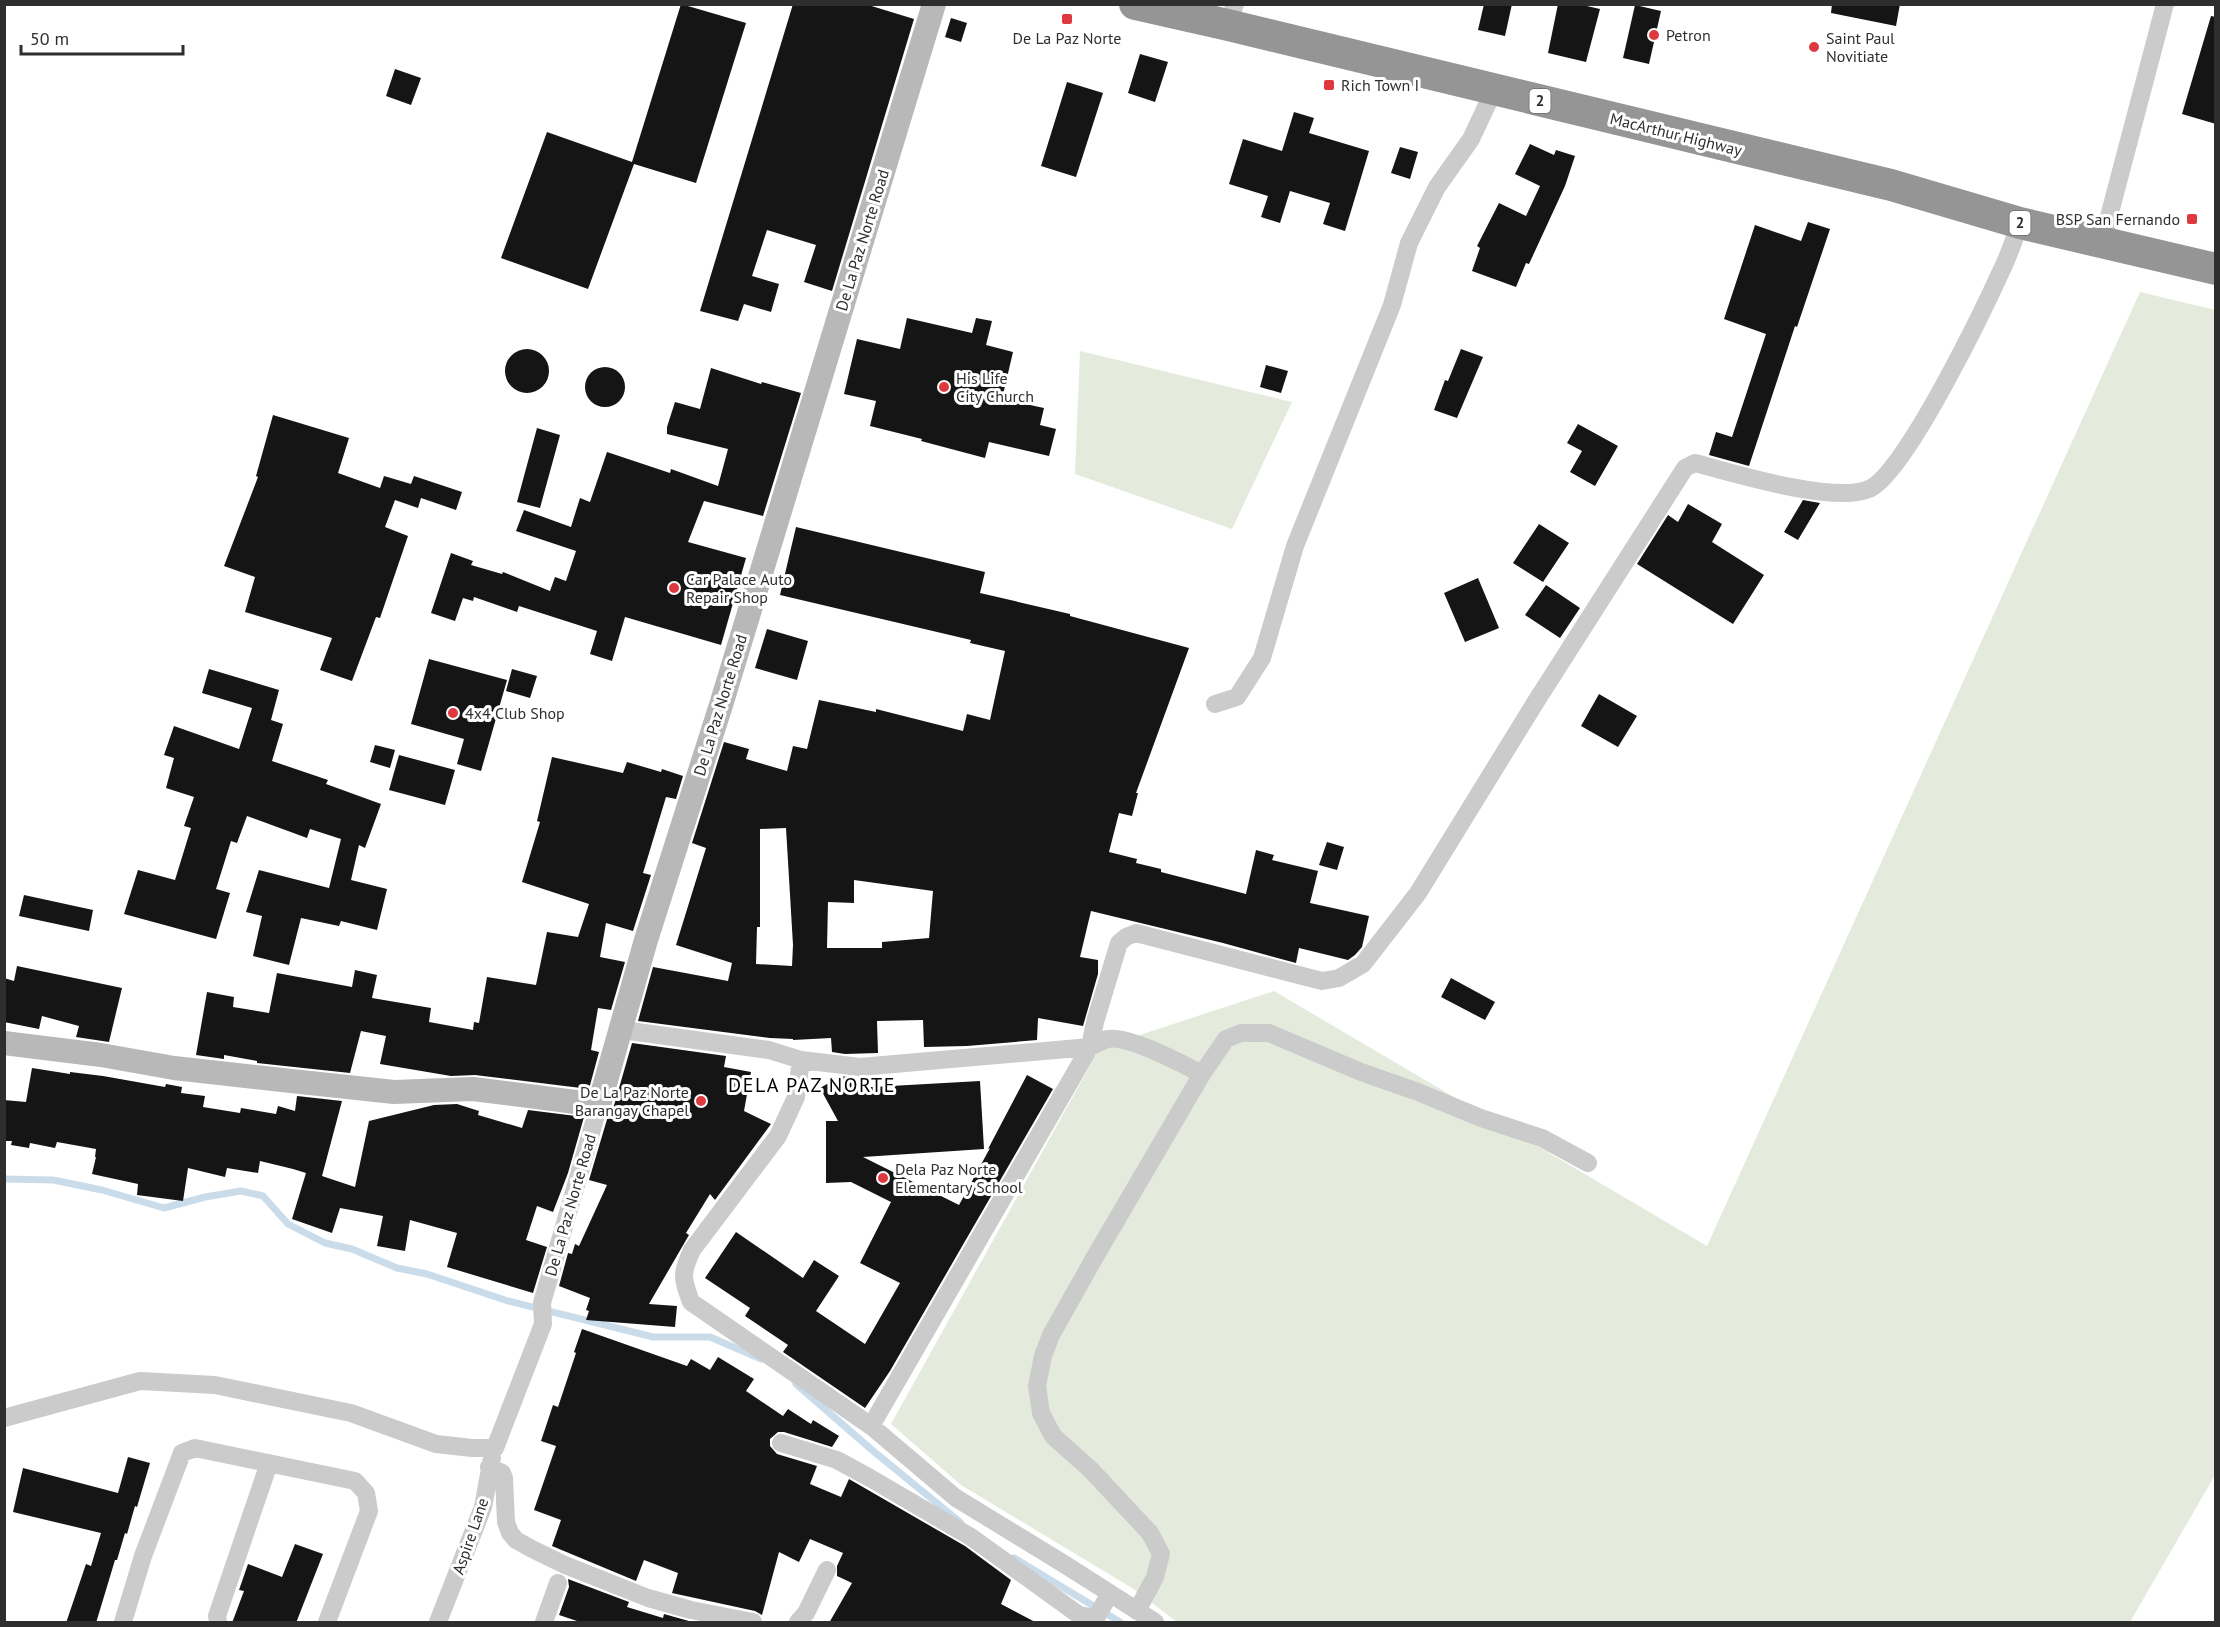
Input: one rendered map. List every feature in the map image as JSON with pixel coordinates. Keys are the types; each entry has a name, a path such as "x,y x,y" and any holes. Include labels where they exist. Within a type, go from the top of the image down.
{"highway":[{"name":"MacArthur Highway","path":"1135,4 1231,15 1494,90 1891,185 2020,223 2216,269"}],"street":[{"name":"De La Paz Norte Road","path":"543,1324 542,1303 646,940 721,705 934,4"},
{"path":"2102,243 2165,4"},
{"path":"1215,704 1237,697 1262,658 1295,546 1392,305 1409,243 1437,187 1471,139 1494,90"},
{"path":"871,1426 1090,1047 1095,1022 1119,943 1136,933 1322,981 1339,978 1363,964 1418,893 1685,468 1695,462 1758,480 1842,493 1868,490 1882,481 1909,447 1951,371 2005,264 2020,223"},
{"path":"622,1030 769,1050 801,1060 860,1067 1090,1047 1109,1039 1128,1042 1158,1053 1202,1074"},
{"path":"1137,1611 1155,1576 1161,1554 1143,1525 1092,1470 1053,1436 1041,1413 1037,1386 1043,1356 1051,1335 1202,1074 1226,1039 1240,1033 1269,1033 1361,1072 1481,1118 1542,1138 1588,1163"},
{"path":"4,1042 101,1055 174,1068 394,1092 473,1089 599,1105"},
{"path":"801,1060 796,1096 778,1136 692,1250 682,1278 691,1302 871,1426 956,1498 1108,1597 1155,1623"},
{"name":"Aspire Lane","path":"438,1623 483,1507 489,1467 495,1448 543,1324"},
{"path":"4,1418 140,1381 215,1385 351,1413 436,1443 472,1448 495,1448"},
{"path":"781,1443 837,1460 870,1478 971,1538 1079,1615 1096,1618 1108,1597"},
{"path":"123,1623 143,1556 182,1453 195,1448 355,1481 366,1493 369,1511 327,1623"},
{"path":"218,1623 217,1616 269,1463"},
{"path":"489,1467 502,1473 506,1493 506,1522 510,1533 524,1545 565,1565 648,1598 753,1623"},
{"path":"798,1623 806,1613 826,1570"},
{"path":"549,1621 558,1583"}],"shaded area":[{"path":"2140,292 2215,310 2215,1475 2130,1622 1177,1622 1132,1588 961,1485 891,1424 1100,1048 1274,991 1707,1246"},
{"path":"1080,351 1292,402 1232,529 1075,474"}],"building":[{"path":"681,4 746,23 696,183 634,164 588,289 501,258 547,132 632,162"},
{"path":"793,4 865,4 914,19 832,291 804,282 816,245 767,230 752,276 779,284 771,312 744,304 738,321 700,311"},
{"path":"1484,4 1512,4 1505,36 1478,30"},
{"path":"1558,4 1578,4 1600,9 1586,62 1548,53"},
{"path":"1832,4 1900,4 1896,26 1831,13"},
{"path":"1635,5 1661,11 1649,64 1623,58"},
{"path":"2211,16 2216,17 2216,124 2182,114"},
{"path":"951,18 967,23 961,42 945,37"},
{"path":"1140,54 1168,62 1155,102 1128,93"},
{"path":"395,69 421,78 411,105 386,96"},
{"path":"1067,82 1103,93 1076,177 1041,166"},
{"path":"1294,112 1314,118 1309,133 1369,151 1345,231 1323,224 1330,203 1290,191 1280,223 1261,217 1268,196 1229,184 1243,139 1282,151"},
{"path":"1530,144 1554,155 1556,150 1575,156 1565,186 1516,287 1472,271 1480,248 1477,246 1499,203 1526,216 1540,186 1515,174"},
{"path":"1400,147 1418,152 1410,179 1391,173"},
{"path":"1808,222 1830,229 1749,466 1709,455 1716,432 1732,437 1766,334 1724,319 1755,225 1801,241"},
{"path":"907,318 972,333 976,318 992,321 986,345 1013,352 1002,399 1044,408 1040,425 1056,429 1049,456 989,442 985,458 870,426 876,401 844,394 857,339 900,349"},
{"path":"527,349 542,356 549,371 542,386 527,393 512,386 505,371 512,356"},
{"path":"1461,349 1483,357 1457,418 1434,410 1445,380 1448,381"},
{"path":"1266,365 1288,371 1281,393 1260,387"},
{"path":"605,367 613,368 619,373 624,379 624,395 619,401 613,406 605,407 597,406 591,401 586,395 585,387 586,379 591,373 597,368"},
{"path":"711,368 761,384 762,382 801,393 763,516 704,501 688,542 746,558 721,645 625,617 612,661 590,654 597,631 519,606 517,612 474,597 473,601 463,598 455,621 431,613 451,553 473,561 471,565 502,574 503,572 550,591 555,577 566,581 576,551 516,531 524,510 571,527 580,498 590,502 607,452 670,473 671,469 718,486 728,449 667,434 675,402 700,409"},
{"path":"273,415 349,438 338,473 380,488 384,476 411,484 414,476 462,492 456,510 421,498 418,508 395,500 385,527 408,536 380,618 376,617 352,681 320,670 332,638 245,612 255,577 224,566 258,477 256,476"},
{"path":"1578,424 1618,446 1595,486 1570,472 1582,451 1567,443"},
{"path":"537,428 560,435 540,508 517,502"},
{"path":"1803,500 1820,503 1798,540 1784,532"},
{"path":"1688,504 1722,524 1712,542 1764,575 1733,624 1637,564 1668,515 1678,522"},
{"path":"1539,524 1569,543 1543,582 1513,563"},
{"path":"796,527 985,572 980,593 1070,614 1070,616 1189,648 1136,793 1138,793 1132,816 1119,813 1109,852 1137,859 1136,863 1161,869 1161,872 1246,894 1256,850 1274,855 1272,860 1318,871 1310,903 1369,916 1362,947 1348,960 1299,948 1296,963 1091,911 1080,957 1098,960 1098,974 1083,1026 1038,1018 1037,1040 924,1047 923,1020 877,1021 878,1053 845,1054 832,1052 831,1038 793,1040 770,1038 638,1021 653,967 728,981 732,963 676,945 706,848 692,843 724,742 749,749 746,759 787,771 793,746 807,749 819,700 876,712 876,709 963,731 967,714 990,720 1005,651 970,643 971,640 780,595","holes":["786,828 793,945 792,966 756,964 757,927 760,927 760,829","854,880 933,891 929,938 882,942 882,948 827,948 828,902 854,903"]},
{"path":"1478,578 1499,628 1465,642 1444,593"},
{"path":"1546,585 1580,608 1560,638 1525,615"},
{"path":"767,629 808,641 797,680 755,668"},
{"path":"429,659 507,680 481,771 457,764 464,739 411,724"},
{"path":"209,669 279,690 271,720 283,724 272,761 328,780 326,784 381,804 365,848 359,845 351,880 387,889 377,930 341,921 339,926 301,918 289,965 253,956 262,916 246,912 259,870 329,888 341,839 310,829 307,838 247,816 237,843 231,841 216,889 230,893 216,939 124,914 138,870 175,880 191,828 184,826 194,797 166,788 174,758 164,755 174,726 239,749 252,708 202,693"},
{"path":"512,669 537,676 530,698 506,691"},
{"path":"1599,694 1637,716 1618,747 1581,726"},
{"path":"375,745 395,750 390,768 370,762"},
{"path":"399,755 455,770 445,805 389,790"},
{"path":"552,757 623,773 627,762 683,776 676,799 666,797 643,873 651,875 633,931 606,923 600,957 625,962 611,1010 598,1008 591,1050 599,1052 589,1089 475,1075 451,1076 380,1064 386,1036 361,1031 350,1073 257,1063 257,1061 224,1055 224,1059 196,1055 207,992 234,997 233,1007 269,1013 277,973 352,987 355,970 377,975 372,998 431,1008 429,1022 473,1030 474,1022 479,1023 487,977 536,985 547,932 578,937 589,904 522,882 540,822 537,821"},
{"path":"1327,842 1344,847 1337,870 1319,865"},
{"path":"24,895 93,910 89,931 19,916"},
{"path":"17,966 122,988 109,1042 76,1037 79,1026 42,1016 39,1029 4,1022 4,978 14,981"},
{"path":"1451,978 1495,1002 1485,1020 1441,997"},
{"path":"632,1043 726,1056 724,1067 751,1072 744,1111 771,1124 715,1200 710,1194 686,1233 689,1235 649,1304 677,1306 675,1327 586,1320 590,1298 559,1286 568,1253 572,1254 575,1244 579,1246 607,1185 589,1180"},
{"path":"32,1068 103,1076 165,1087 166,1084 182,1087 181,1093 205,1096 203,1107 240,1113 241,1108 276,1114 278,1106 295,1111 297,1096 342,1101 322,1176 355,1187 369,1121 434,1105 457,1104 479,1111 478,1115 522,1128 528,1110 584,1117 568,1173 553,1212 537,1206 526,1240 547,1247 533,1293 447,1267 457,1233 410,1220 405,1251 377,1246 383,1216 340,1208 332,1233 292,1219 306,1173 293,1169 260,1161 258,1173 227,1168 225,1177 188,1168 183,1201 137,1195 138,1184 92,1174 96,1149 57,1142 55,1148 30,1143 29,1148 11,1145 12,1141 4,1141 4,1100 26,1102"},
{"path":"1027,1075 1053,1089 890,1371 865,1408 783,1352 788,1345 745,1316 750,1308 705,1278 736,1232 803,1278 814,1260 839,1276 816,1311 865,1344 900,1283 860,1263 891,1202 851,1182 826,1183 826,1121 838,1121 820,1088 841,1076 848,1077 855,1088 980,1081 984,1149 863,1157 959,1205"},
{"path":"582,1329 687,1366 691,1359 710,1370 718,1357 754,1379 746,1391 783,1416 788,1409 811,1424 813,1420 839,1436 832,1447 784,1432 778,1432 770,1439 770,1446 777,1454 817,1466 810,1484 841,1497 849,1479 965,1546 1011,1580 1001,1604 1037,1623 829,1623 852,1583 837,1576 837,1566 843,1553 810,1539 799,1562 779,1552 762,1615 755,1611 672,1593 678,1573 644,1560 636,1581 552,1546 561,1520 534,1510 556,1446 541,1441 553,1405 558,1407"},
{"path":"128,1457 150,1463 137,1507 135,1506 127,1534 125,1533 117,1560 115,1560 96,1623 66,1623 86,1564 91,1566 101,1533 13,1512 23,1468 118,1493"},
{"path":"295,1544 323,1554 296,1623 232,1623 244,1591 239,1590 248,1564 282,1577"},
{"path":"568,1579 629,1602 627,1607 663,1618 664,1614 696,1623 583,1623 559,1615 569,1587"}],"waterway":[{"path":"4,1179 53,1180 102,1190 164,1208 205,1197 241,1191 263,1196 288,1224 325,1243 352,1249 397,1268 427,1274 508,1301 653,1337 710,1337 761,1359"},
{"path":"796,1384 960,1522"},
{"path":"1014,1558 1120,1622"}],"place":[{"name":"De La Paz Norte","path":"1067,19"},
{"name":"Petron","path":"1654,35"},
{"name":"Saint Paul Novitiate","path":"1814,47"},
{"name":"Rich Town I","path":"1329,85"},
{"name":"BSP San Fernando","path":"2192,219"},
{"name":"His Life City Church","path":"944,387"},
{"name":"Car Palace Auto Repair Shop","path":"674,588"},
{"name":"4x4 Club Shop","path":"453,713"},
{"name":"De La Paz Norte Barangay Chapel","path":"701,1101"},
{"name":"Dela Paz Norte Elementary School","path":"883,1178"}],"district":[{"name":"DELA PAZ NORTE","path":"812,1085"}]}
